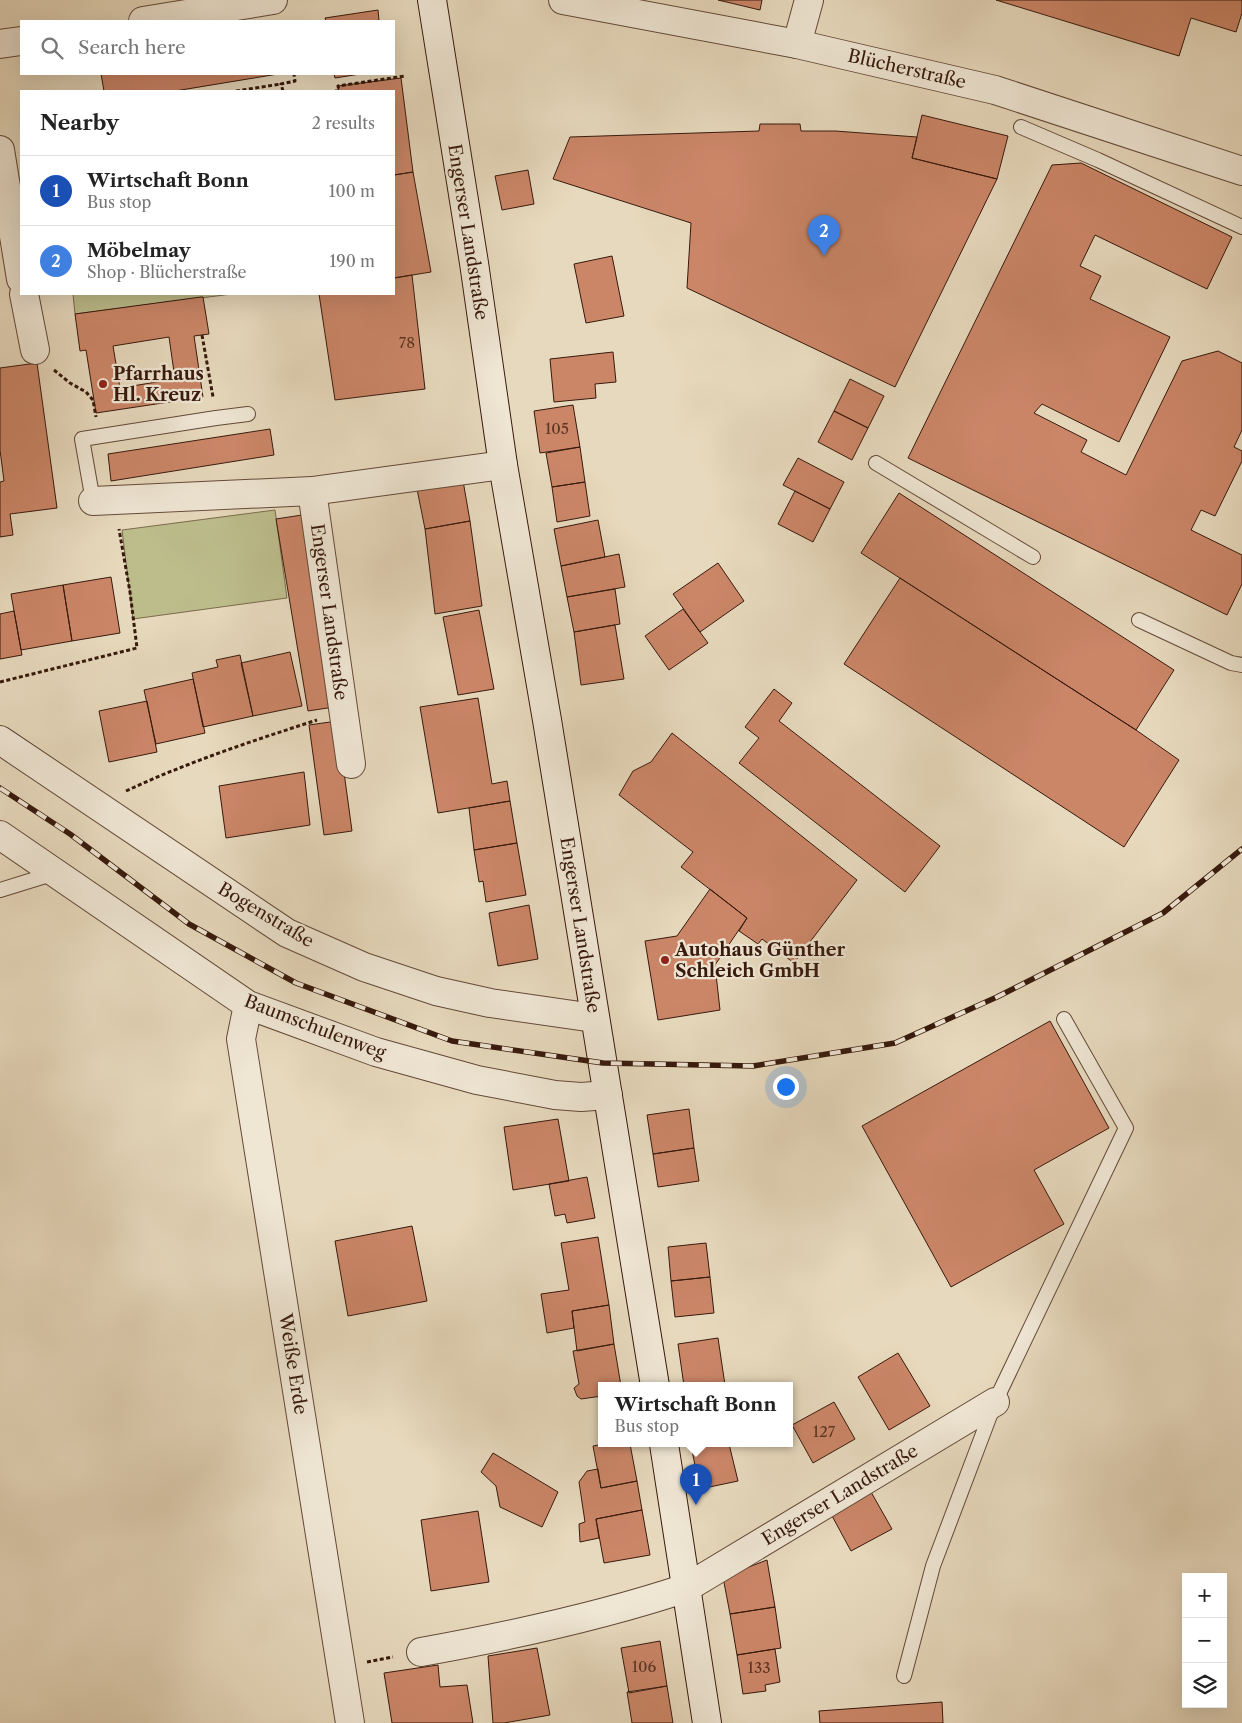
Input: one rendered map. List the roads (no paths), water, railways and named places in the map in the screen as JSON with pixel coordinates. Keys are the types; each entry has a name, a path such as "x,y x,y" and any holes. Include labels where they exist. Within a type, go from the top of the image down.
{"street":[{"path":"149,20 274,0"},
{"name":"Engerser Landstraße","path":"432,0 474,262 503,465 654,1382"},
{"name":"Blücherstraße","path":"563,0 798,44 996,90 1242,171"},
{"path":"798,44 808,0"},
{"path":"0,44 20,41"},
{"path":"0,150 20,273"},
{"path":"24,295 35,350"},
{"path":"103,501 312,491 503,465"},
{"name":"Engerser Landstraße","path":"312,491 351,764"},
{"name":"Bogenstraße","path":"0,740 287,933 364,968 436,991 490,1003 594,1018"},
{"name":"Baumschulenweg","path":"0,834 248,1005 376,1052 477,1080 555,1095 581,1097 608,1095"},
{"name":"Weiße Erde","path":"248,1005 241,1039 350,1723"},
{"name":"Engerser Landstraße","path":"421,1652 503,1637 641,1603 686,1588 995,1402"},
{"path":"664,1447 707,1723"}],"lane":[{"path":"1021,127 1098,160 1242,227"},
{"path":"103,501 82,439 248,414"},
{"path":"876,464 1033,557"},
{"path":"1139,620 1231,663 1242,665"},
{"path":"0,890 55,873"},
{"path":"904,1676 933,1566 995,1402 1126,1128 1064,1019"}],"railway":[{"path":"0,788 70,834 189,924 296,983 452,1041 603,1063 753,1066 895,1043 997,997 1163,913 1242,849"}],"place":[{"name":"Möbelmay","path":"824,256"},
{"name":"Pfarrhaus Hl. Kreuz","path":"103,384"},
{"name":"Autohaus Günther Schleich GmbH","path":"665,960"},
{"name":"Wirtschaft Bonn","path":"696,1505"}]}
